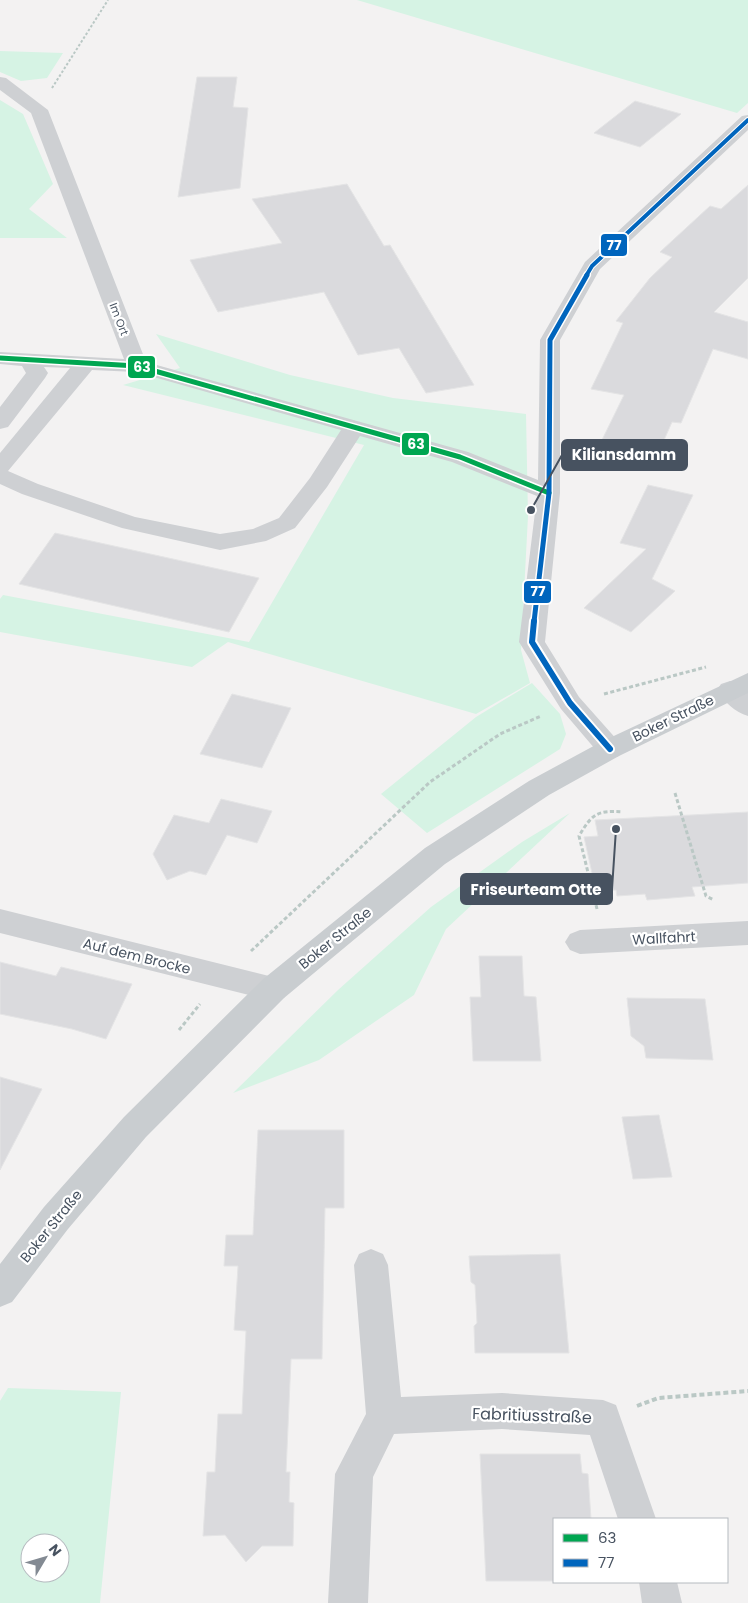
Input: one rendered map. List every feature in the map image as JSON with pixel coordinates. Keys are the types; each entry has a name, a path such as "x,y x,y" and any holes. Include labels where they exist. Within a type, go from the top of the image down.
{"main road":[{"name":"Boker Straße","path":"0,1291 56,1218 134,1127 273,989 444,849 539,788 610,749 742,693"}],"street":[{"path":"0,82 39,110"},
{"name":"Im Ort","path":"39,110 137,366"},
{"path":"610,749 570,703 532,642 548,493 550,340 592,266 748,120"},
{"path":"0,358 34,367 86,363 137,366 460,457 548,493"},
{"path":"0,467 86,363"},
{"path":"0,388 34,367"},
{"path":"0,422 34,367"},
{"path":"0,476 30,489 130,523 220,542 258,536 287,523 319,482 354,427"},
{"name":"Auf dem Brocke","path":"0,921 273,989"},
{"name":"Wallfahrt","path":"592,942 738,934"},
{"path":"348,1603 354,1474 384,1416 371,1265"},
{"name":"Fabritiusstraße","path":"384,1416 502,1411 603,1418 637,1518"},
{"path":"658,1583 662,1603"}],"path":[{"path":"39,110 108,0"},
{"path":"570,703 710,666"},
{"path":"675,793 706,896 719,903 738,934"},
{"path":"592,942 579,836 590,817 601,810 624,812"},
{"path":"603,1418 658,1398 748,1391"}],"green space":[{"path":"357,0 748,0 748,103 737,113"},
{"path":"0,51 63,53 47,78 21,81 0,72"},
{"path":"0,100 23,114 53,184 29,209 67,238 0,238"},
{"path":"156,334 290,375 393,398 526,414 528,516 521,650 530,683 476,714 228,642 192,667 0,632 0,599 3,595 249,642 364,445 123,385 180,368"},
{"path":"532,683 560,714 566,734 560,749 427,833 381,794 476,717"},
{"path":"570,813 446,929 414,995 319,1060 233,1093 338,990 431,907 522,842"},
{"path":"8,1388 121,1392 100,1603 0,1603 0,1401"}],"building":[{"path":"197,77 237,77 233,107 248,108 240,188 178,197"},
{"path":"635,101 681,114 640,147 594,133"},
{"path":"347,184 384,246 390,245 474,385 426,393 399,348 358,355 324,292 218,312 190,260 282,243 252,199"},
{"path":"748,185 748,278 714,312 748,322 748,359 713,349 681,423 672,422 657,456 600,444 624,395 591,389 623,323 616,321 650,278 672,257 660,252 710,206 721,209"},
{"path":"648,485 693,495 652,579 675,591 631,632 584,608 646,549 620,543"},
{"path":"55,533 259,578 229,632 19,584"},
{"path":"232,694 291,708 262,768 200,754"},
{"path":"221,799 272,811 257,843 227,835 206,875 190,871 167,880 153,854 174,815 209,823"},
{"path":"748,812 748,883 692,887 695,896 647,900 645,894 617,896 616,890 596,891 584,837 598,836 595,820"},
{"path":"479,956 522,956 524,996 536,997 541,1061 473,1061 470,997 481,997"},
{"path":"0,962 56,976 61,967 132,984 106,1039 72,1029 0,1014"},
{"path":"627,998 705,999 713,1060 646,1058 644,1046 631,1036"},
{"path":"0,1077 42,1089 0,1170"},
{"path":"659,1115 672,1177 633,1179 622,1117"},
{"path":"258,1130 344,1130 344,1208 325,1208 322,1359 291,1359 286,1472 290,1472 289,1502 294,1503 293,1546 262,1546 246,1562 225,1535 203,1536 207,1472 215,1472 218,1414 242,1414 246,1331 234,1330 238,1266 224,1266 226,1235 253,1235"},
{"path":"560,1254 569,1353 475,1353 474,1326 477,1323 475,1285 471,1282 469,1256"},
{"path":"480,1454 580,1454 582,1473 588,1474 591,1518 553,1518 553,1581 486,1581"}],"transit line":[{"name":"77","path":"610,749 570,703 532,642 549,493 550,340 592,266 748,120"},
{"name":"63","path":"0,358 137,366 460,457 549,493"}],"place":[{"name":"Kiliansdamm","path":"531,510"},
{"name":"Friseurteam Otte","path":"616,829"}]}
